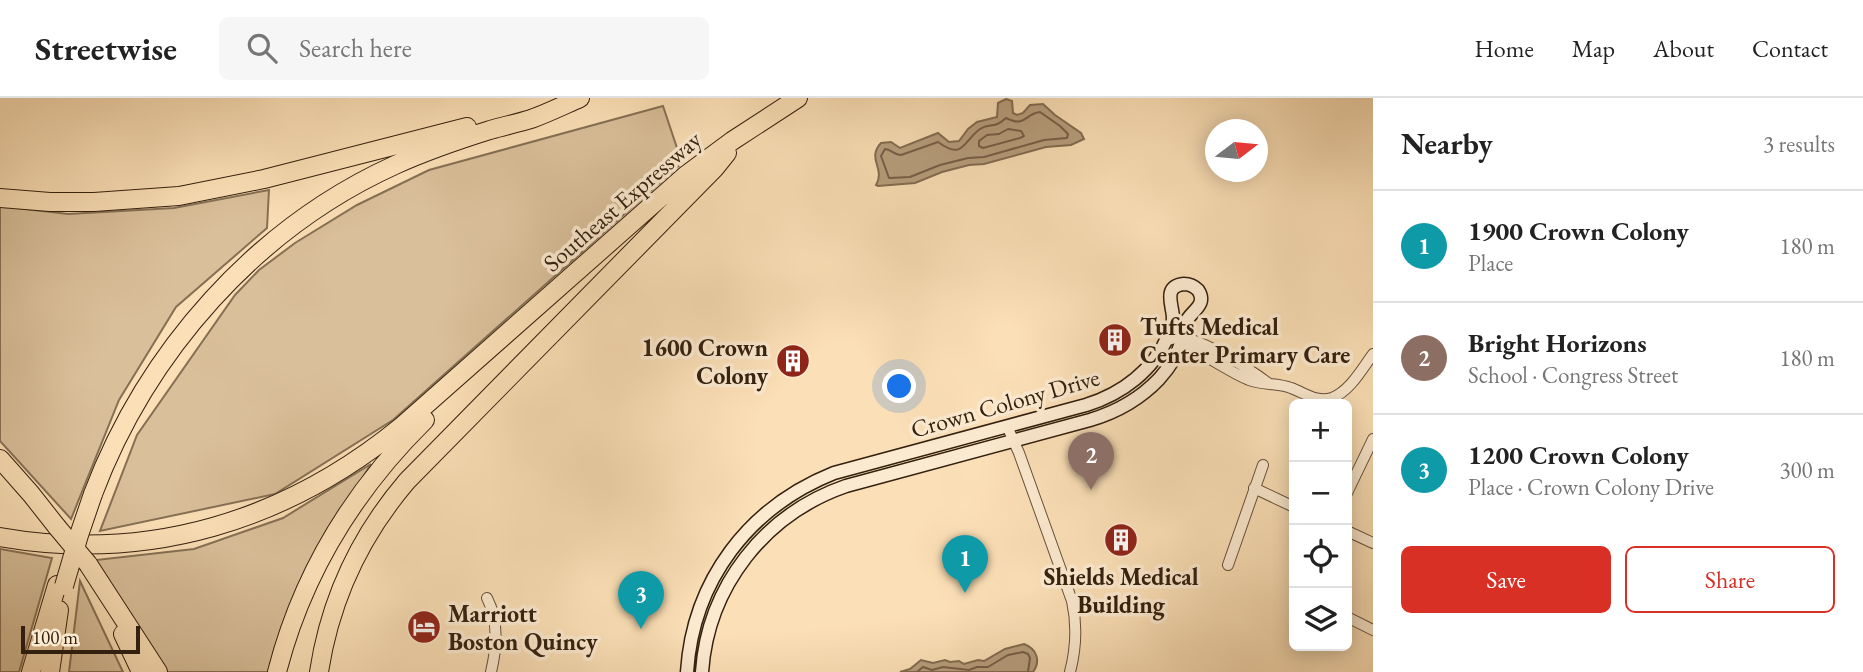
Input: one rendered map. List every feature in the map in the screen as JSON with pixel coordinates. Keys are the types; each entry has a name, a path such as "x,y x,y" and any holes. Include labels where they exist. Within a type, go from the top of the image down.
{"highway":[{"path":"0,198 50,202 108,202 201,192 257,181 580,98"},
{"path":"31,672 93,494 123,427 161,365 216,295 274,240 315,210 378,173 435,149 531,119 580,98"},
{"name":"Southeast Expressway","path":"486,352 676,184 744,132 798,98"},
{"path":"318,672 341,587 364,541 392,500 407,481 715,168 744,132"},
{"path":"0,537 63,544 135,542 206,529 266,510 318,484 368,454 486,352"},
{"path":"277,672 306,588 348,512 392,455 452,394 486,352"},
{"path":"0,459 58,527 123,616 158,672"},
{"path":"86,565 141,672"},
{"path":"50,672 61,586"}],"street":[{"path":"1182,284 1191,285 1198,291 1200,304 1194,313 1188,316 1175,312 1170,305 1172,290 1182,284"},
{"name":"Crown Colony Drive","path":"687,672 694,625 714,576 742,537 775,505 807,485 834,473 1086,405 1116,393 1147,368 1166,341 1172,325 1170,305"},
{"name":"Crown Colony Drive","path":"702,672 709,630 728,583 749,552 785,518 809,502 839,488 1098,418 1130,403 1159,379 1172,363 1182,342 1186,322 1194,313"},
{"path":"1166,341 1182,342 1247,379 1288,387 1325,400 1348,387 1373,354"},
{"path":"1007,426 1072,601 1075,639 1070,672"},
{"path":"1352,483 1373,439"},
{"path":"1228,565 1263,465"},
{"path":"1254,488 1289,505"},
{"path":"1352,534 1373,544"},
{"path":"487,598 496,621 496,643 491,672"},
{"path":"1352,620 1373,630"}],"shaded area":[{"path":"663,106 682,163 393,420 275,494 100,531 137,435 235,295 259,270 295,243 357,205 429,170"},
{"path":"269,190 267,228 176,307 119,400 71,519 0,441 0,206 68,214 174,208"},
{"path":"371,464 305,571 268,672 166,672 96,560 194,549 283,518"},
{"path":"0,549 52,558 19,672 0,672"},
{"path":"80,581 123,672 69,672"}],"water":[{"path":"1006,99 1012,101 1013,113 1017,115 1030,105 1043,104 1081,133 1084,139 1071,145 1046,147 942,172 915,183 876,185 879,174 875,154 881,143 891,142 900,148 938,133 949,142 959,141 977,122 997,117 998,103"},
{"path":"1024,644 1032,649 1036,656 1037,664 1033,672 900,672 910,669 921,660 933,663 959,661 964,664 984,661 1005,649"}],"place":[{"name":"Tufts Medical Center Primary Care","path":"1115,340"},
{"name":"1600 Crown Colony","path":"793,361"},
{"name":"Bright Horizons","path":"1091,490"},
{"name":"Shields Medical Building","path":"1121,540"},
{"name":"1900 Crown Colony","path":"965,593"},
{"name":"Marriott Boston Quincy","path":"424,627"},
{"name":"1200 Crown Colony","path":"641,629"}]}
